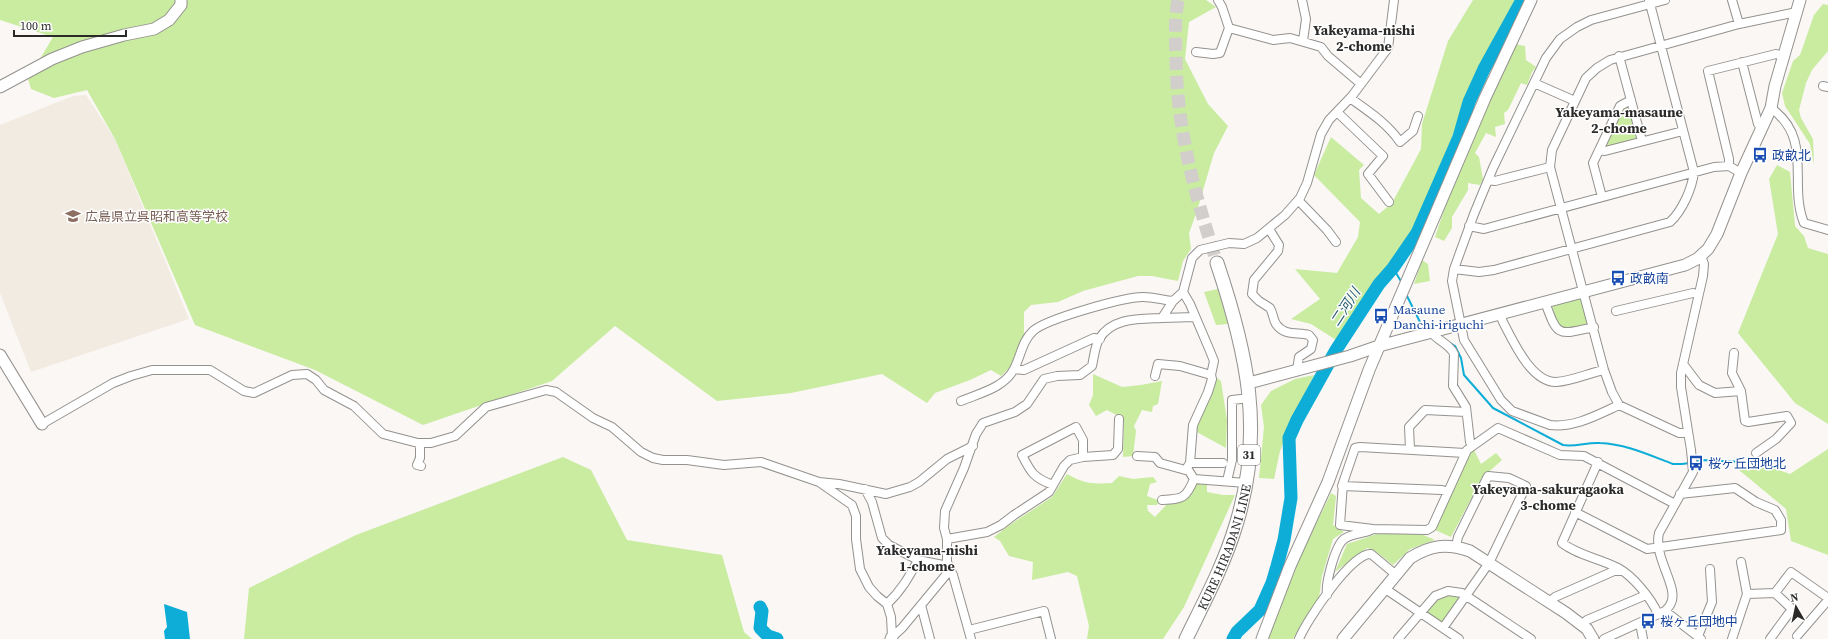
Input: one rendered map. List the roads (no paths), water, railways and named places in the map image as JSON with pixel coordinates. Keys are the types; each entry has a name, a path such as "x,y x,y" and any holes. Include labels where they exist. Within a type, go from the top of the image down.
{"main road":[{"name":"KURE HIRADANI LINE","path":"1186,639 1223,562 1236,524 1246,483 1250,452 1251,414 1249,383 1234,315 1217,263"}],"street":[{"path":"0,87 52,59 82,46 154,29 169,20 181,5 181,0"},
{"path":"1196,52 1213,54 1220,53 1229,28 1218,0"},
{"path":"1302,0 1306,19 1303,41"},
{"path":"1162,318 1173,301 1183,292 1192,258 1200,250 1229,243 1244,244 1269,229 1298,200 1305,188 1321,134 1329,120 1350,98 1388,48 1394,0"},
{"path":"1262,639 1290,566 1328,482 1379,346 1485,98 1531,0"},
{"path":"1619,405 1572,424 1556,426 1512,411 1501,400 1464,340 1452,281 1454,269 1469,226 1546,58 1560,39 1577,27 1591,20 1649,2 1665,0"},
{"path":"1732,0 1739,24"},
{"path":"1249,383 1350,356 1379,346 1685,265 1701,256 1708,249 1717,234 1741,173 1771,108 1774,86 1800,0"},
{"path":"1454,269 1479,272 1494,270 1670,222 1677,216 1693,181 1694,172 1649,2"},
{"path":"1688,433 1679,433 1619,405 1612,392 1604,370 1585,292 1550,167 1552,150 1586,78 1596,68 1610,60 1739,24 1797,12"},
{"path":"1229,28 1274,40 1290,38 1321,47 1328,56 1361,84"},
{"path":"1729,166 1729,159 1708,71 1776,54 1784,56"},
{"path":"1620,56 1642,142"},
{"path":"1742,62 1758,124"},
{"path":"1534,83 1575,101"},
{"path":"1350,98 1371,113 1394,133 1400,142 1413,131 1418,116"},
{"path":"1602,197 1593,163 1620,106 1631,100"},
{"path":"1771,108 1780,114 1791,133 1798,151 1800,212 1804,223 1828,230"},
{"path":"1337,112 1383,156 1368,174 1388,202"},
{"path":"1599,150 1605,152 1683,132"},
{"path":"1469,226 1484,229 1694,172 1729,166 1741,173"},
{"path":"1490,180 1495,181 1550,167"},
{"path":"1298,200 1327,230 1336,242"},
{"path":"1269,229 1279,245 1278,251 1254,280 1252,294 1259,301 1270,308 1275,323 1280,328 1290,334 1302,333 1309,335 1313,340 1311,349 1299,357 1297,370"},
{"path":"1604,639 1661,612 1671,603 1673,596 1657,542 1659,533 1692,472 1692,460 1681,387 1683,364 1703,276 1704,264 1701,256"},
{"path":"1183,292 1190,304 1214,361 1211,375 1212,379 1208,392 1193,425 1188,467 1189,472 1194,479"},
{"path":"1616,311 1693,293"},
{"path":"961,401 1001,385 1007,380 1014,369 1025,341 1033,330 1060,318 1110,302 1143,297 1173,301"},
{"path":"1545,302 1552,322 1560,332 1566,334 1594,327"},
{"path":"1500,314 1502,322 1531,369 1543,378 1558,382 1604,370"},
{"path":"971,639 954,575 949,568 947,539 944,528 945,512 973,446 976,434 983,423 1015,412 1027,404 1044,379 1057,376 1080,375 1092,366 1100,339 1110,328 1123,320 1195,317"},
{"path":"1429,333 1452,350 1454,354 1453,386 1464,402 1470,442 1472,446"},
{"path":"1014,369 1024,370 1094,338 1100,339"},
{"path":"1734,353 1732,373 1741,390 1745,421 1748,422 1788,416 1791,423 1776,439 1756,453"},
{"path":"0,355 42,424 113,383 131,376 152,370 210,370 244,391 254,393 292,375 307,374 316,380 324,390 354,406 383,434 420,443 431,443 455,436 486,407 546,390 556,392 593,418 612,427 641,452 653,458 663,460 687,460 724,465 761,462 819,482 839,484 886,494 910,487 929,476 947,459 973,446"},
{"path":"1155,376 1158,364 1180,366 1211,375"},
{"path":"1683,364 1699,385 1716,393 1741,390"},
{"path":"1227,481 1232,460 1232,400 1250,398"},
{"path":"1410,449 1409,427 1425,410 1466,412"},
{"path":"947,539 987,532 1001,525 1014,514 1049,492 1064,466 1070,460 1083,457 1113,455 1118,449 1119,419"},
{"path":"1053,485 1041,480 1031,473 1022,455 1076,428 1083,440 1083,457"},
{"path":"1465,453 1360,446 1355,448 1342,486 1340,525 1373,529 1427,530 1432,527 1465,453 1472,446 1498,428 1560,455 1584,456 1598,462 1675,504"},
{"path":"420,443 420,458 417,465 421,466"},
{"path":"1137,456 1156,457 1160,463 1188,467 1223,463"},
{"path":"1598,462 1562,543 1582,555 1621,571 1646,594 1661,612 1700,638 1712,602 1710,569"},
{"path":"1444,628 1489,563 1526,486 1509,478 1488,476 1458,537 1456,546"},
{"path":"1194,479 1246,483"},
{"path":"1162,500 1183,498 1187,494 1194,479"},
{"path":"819,482 852,506 856,516 856,539 860,569 869,587 887,604 891,617 891,638"},
{"path":"1342,486 1442,490 1448,492"},
{"path":"1575,512 1647,549 1658,549 1781,530 1781,520 1775,510 1756,502 1735,488 1680,494"},
{"path":"865,489 872,502 882,538 888,545 918,560 949,568"},
{"path":"1327,595 1325,587 1339,544 1344,538 1373,529"},
{"path":"1343,639 1395,574 1410,558 1424,550 1439,546 1456,546 1470,551 1549,602 1587,629 1593,639"},
{"path":"1299,639 1303,630 1327,595 1353,562 1367,554 1371,554 1395,574"},
{"path":"887,604 897,595 906,583 918,560"},
{"path":"1732,639 1747,594 1740,562"},
{"path":"891,638 902,628 949,568"},
{"path":"1549,602 1555,597 1614,571 1621,571"},
{"path":"1747,594 1775,592 1791,572 1827,604 1797,636"},
{"path":"1384,588 1459,639"},
{"path":"1398,639 1419,612 1435,596 1441,593 1456,591 1531,639"},
{"path":"1770,639 1792,609 1775,592"},
{"path":"1581,625 1587,620 1646,594"},
{"path":"920,606 930,639"},
{"path":"969,630 1044,611 1051,639"},
{"path":"1640,623 1643,639"}],"water":[{"path":"164,604 187,612 190,639 165,639 164,631 167,627"}],"waterway":[{"name":"二河川","path":"1233,639 1237,632 1260,610 1272,583 1277,566 1284,540 1291,498 1289,438 1297,420 1336,350 1379,284 1393,268 1417,233 1459,137 1469,102 1484,69 1522,0"},
{"path":"1393,268 1402,283"},
{"path":"1407,296 1424,330"},
{"path":"1450,343 1455,346 1461,358 1464,375 1493,408 1563,445 1595,443 1619,445 1637,450 1673,464 1690,463"},
{"path":"1695,462 1701,460 1745,462"},
{"path":"760,607 762,611 760,628 768,636 777,639"}],"tunnel":[{"path":"1178,0 1175,32 1179,107 1194,185 1217,263"}],"place":[{"name":"政畝北","path":"1760,155"},
{"name":"広島県立呉昭和高等学校","path":"73,216"},
{"name":"政畝南","path":"1618,278"},
{"name":"Masaune Danchi-iriguchi","path":"1381,316"},
{"name":"桜ヶ丘団地北","path":"1696,463"},
{"name":"桜ヶ丘団地中","path":"1648,621"}],"district":[{"name":"Yakeyama-nishi 2-chome","path":"1364,38"},
{"name":"Yakeyama-masaune 2-chome","path":"1619,120"},
{"name":"Yakeyama-sakuragaoka 3-chome","path":"1548,498"},
{"name":"Yakeyama-nishi 1-chome","path":"927,558"}]}
